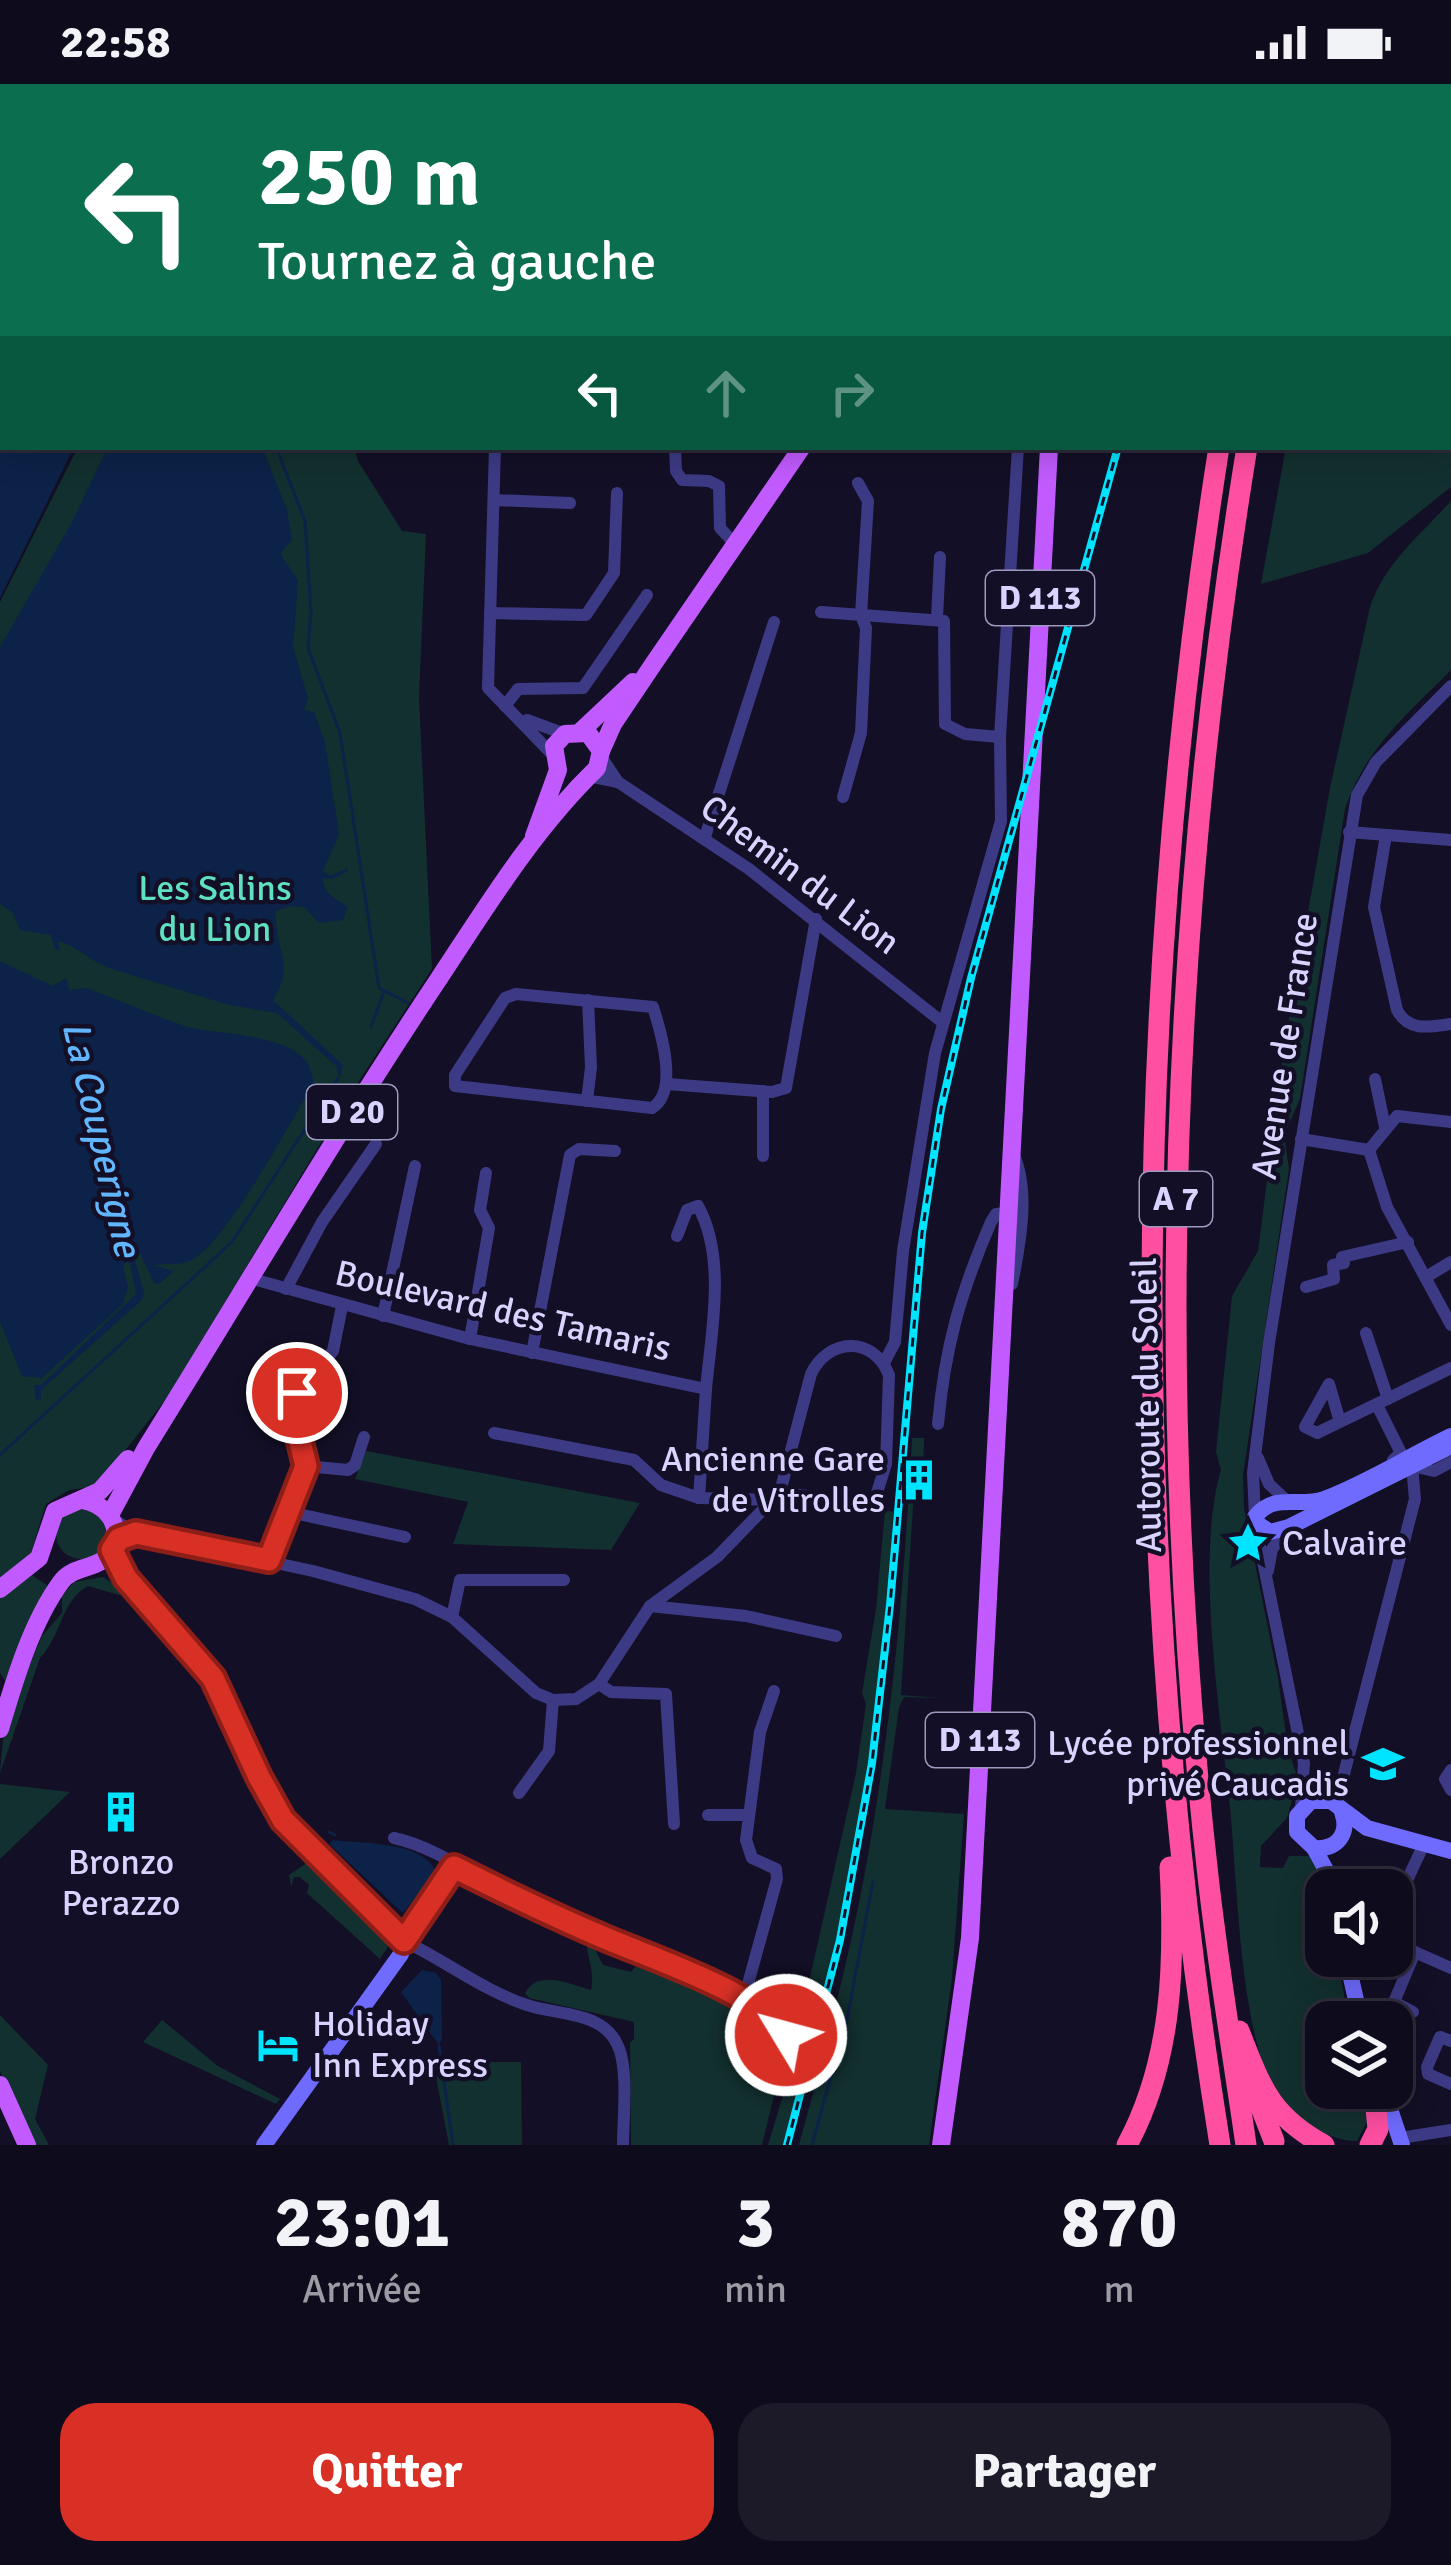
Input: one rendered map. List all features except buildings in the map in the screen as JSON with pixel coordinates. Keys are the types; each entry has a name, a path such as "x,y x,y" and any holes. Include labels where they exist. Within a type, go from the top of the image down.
{"highway":[{"name":"Autoroute du Soleil","path":"1220,450 1168,856 1154,1084 1151,1399 1168,1729 1220,2145"},
{"name":"Autoroute du Soleil","path":"1246,450 1215,658 1194,857 1176,1196 1180,1517 1199,1788 1246,2145"},
{"path":"1127,2145 1155,2078 1168,2011 1172,1950 1168,1729"},
{"path":"1217,1952 1250,2084 1274,2141"},
{"path":"1239,2031 1263,2092 1275,2109 1324,2145"},
{"path":"1370,2145 1378,2129 1378,2109"}],"main road":[{"path":"654,663 554,746 555,762 569,778 586,777 654,663 800,450"},
{"name":"D 113","path":"940,2145 970,1938 1049,450"},
{"path":"573,732 594,737 601,754"},
{"name":"D 20","path":"534,836 555,762"},
{"name":"D 20","path":"111,1517 120,1491 387,1056 534,836 586,777"},
{"name":"D 20","path":"82,1500 109,1482 179,1394"},
{"path":"0,1730 26,1656 60,1583 87,1567 113,1547 111,1517 93,1502 72,1501 55,1511 46,1529 47,1539 63,1563 87,1567"},
{"path":"0,1589 36,1562 47,1539"},
{"path":"0,2085 27,2145"}],"street":[{"path":"495,450 488,688 520,717 555,762"},
{"path":"675,450 676,471 682,480 719,486 718,521 736,544"},
{"path":"884,1363 895,1342 919,1138 942,1022 1001,821 1000,736 1018,450"},
{"path":"843,796 861,733 868,501 858,483"},
{"path":"490,613 586,615 614,573 617,493"},
{"path":"494,500 570,503"},
{"path":"938,618 940,557"},
{"path":"505,706 518,689 583,688 647,595"},
{"path":"821,612 944,621 945,724 965,734 1000,736"},
{"path":"705,837 774,622"},
{"name":"Avenue de France","path":"1304,1763 1255,1520 1256,1451 1357,795 1368,773 1451,686"},
{"path":"520,717 573,732"},
{"name":"Chemin du Lion","path":"601,754 618,782"},
{"name":"Chemin du Lion","path":"586,777 618,782 705,837 816,919 942,1022"},
{"path":"1348,832 1451,840"},
{"path":"1386,835 1374,907 1397,1010 1414,1025 1451,1024"},
{"path":"667,1084 782,1091 788,1084 816,919"},
{"path":"508,996 588,1000 653,1007 667,1084 663,1099 652,1108 453,1083 508,996"},
{"path":"587,1101 591,1067 588,1000"},
{"path":"1375,1079 1385,1127"},
{"path":"763,1091 763,1156"},
{"path":"1369,1150 1385,1127 1404,1115 1451,1122"},
{"path":"1301,1139 1369,1150"},
{"path":"286,1289 322,1222 376,1144"},
{"path":"1001,1332 1021,1214 1020,1167 1011,1148"},
{"path":"532,1353 570,1155 579,1149 615,1151"},
{"path":"1369,1150 1387,1207 1451,1325"},
{"path":"383,1316 415,1166"},
{"path":"470,1339 489,1228 480,1210 487,1173"},
{"path":"677,1236 686,1210 698,1206 705,1219 713,1270 706,1389"},
{"path":"938,1424 943,1362 956,1313 991,1222 997,1214 1006,1213"},
{"path":"1306,1287 1334,1279 1333,1265 1344,1263 1342,1257 1408,1242"},
{"path":"1426,1277 1451,1262"},
{"name":"Boulevard des Tamaris","path":"249,1278 470,1339 706,1389 699,1498"},
{"path":"269,1560 306,1466 292,1405 333,1351 342,1306"},
{"path":"1366,1333 1382,1402 1401,1453 1383,1469"},
{"path":"111,1517 136,1533 269,1560 415,1599 452,1617 536,1693 553,1700 576,1700 599,1684 650,1606 717,1557 776,1496 786,1479 818,1360 834,1348 850,1345 884,1363 889,1375 884,1474 872,1502 860,1504 776,1496 699,1498 667,1489 634,1460 494,1433"},
{"path":"1340,1422 1451,1368"},
{"path":"1451,1436 1321,1500 1264,1507 1255,1520 1270,1532 1293,1524 1451,1446"},
{"path":"306,1466 348,1470 355,1465 364,1437"},
{"path":"1256,1451 1269,1484 1290,1501 1293,1524 1272,1550 1267,1579"},
{"path":"1412,1466 1433,1471 1451,1462"},
{"path":"1334,1805 1414,1499 1412,1466"},
{"path":"289,1511 405,1537"},
{"path":"136,1533 113,1547 126,1578 213,1678 283,1820 404,1941 517,2001 593,2021 612,2034 622,2059 623,2145"},
{"path":"87,1567 126,1578"},
{"path":"452,1617 460,1580 564,1580"},
{"path":"650,1606 746,1616 836,1636"},
{"path":"599,1684 611,1692 666,1694 674,1824"},
{"path":"743,2002 777,1879 776,1869 748,1853 760,1732 774,1691"},
{"path":"519,1793 552,1745 553,1700"},
{"path":"1304,1763 1345,1825 1335,1869"},
{"path":"1304,1763 1297,1832 1314,1848 1325,1869"},
{"path":"1451,1770 1445,1779 1451,1790"},
{"path":"1300,1809 1311,1801 1334,1805 1366,1828 1451,1851"},
{"path":"708,1814 749,1815"},
{"path":"1314,1848 1366,1828"},
{"path":"394,1838 420,1845 454,1867 597,1934 683,1967 782,2029 786,2058"},
{"path":"1412,1869 1425,1842"},
{"path":"264,2145 401,1954 404,1941 454,1867"},
{"path":"1394,2001 1415,1952 1451,1968"},
{"path":"1451,2042 1439,2037 1427,2067 1428,2074 1451,2084"},
{"path":"1385,2109 1398,2143 1451,2130"}],"green space":[{"name":"Les Salins du Lion","path":"76,450 355,450 402,531 426,534 419,697 432,969 346,1101 169,1395 105,1476 46,1504 29,1559 0,1579 0,602"},
{"path":"1285,450 1451,450 1451,487 1368,553 1261,584"},
{"path":"1451,501 1451,670 1376,750 1345,809 1300,1099 1284,1135 1289,1169 1243,1475 1244,1508 1288,1749 1298,1779 1287,1818 1261,1846 1260,1867 1283,1868 1289,1856 1310,1856 1317,1867 1305,1869 1305,1977 1341,1977 1345,2001 1305,2001 1305,2109 1366,2109 1368,2120 1357,2141 1332,2136 1295,2114 1276,2093 1260,2055 1242,1953 1212,1642 1210,1549 1221,1470 1216,1452 1232,1296 1258,1251 1284,1047 1330,788 1370,607 1394,563"},
{"path":"912,1438 924,1438 923,1475 915,1475 901,1695 941,1698 904,1697 885,1809 964,1814 952,1978 929,2145 799,2145 849,1950 872,1832 898,1635"},
{"path":"366,1451 640,1503 611,1550 453,1544 468,1502 355,1479"},
{"path":"81,1509 99,1516 106,1534 99,1552 81,1559 63,1552 56,1534 63,1516"},
{"path":"885,1510 893,1512 888,1592 858,1832 825,1990 783,2145 768,2145 785,2089 790,2040 800,2022 856,1773"},
{"path":"32,1575 48,1586 5,1681 0,1673 0,1598"},
{"path":"103,1577 123,1590 119,1595 88,1586 72,1600 40,1658 0,1773 3,1740 42,1636 62,1613 62,1596 74,1582"},
{"path":"0,1784 70,1792 0,1859"},
{"path":"308,1862 387,1938 389,1945 380,1959 307,1893 309,1885 300,1877 294,1877 291,1887 289,1875"},
{"path":"588,1936 603,1965 631,1972 643,1958 673,1968 780,2031 784,2054 762,2145 631,2145 634,2022 529,1998 525,1993 546,1980 591,1990"},
{"path":"0,2015 48,2065 35,2119 49,2145 34,2145 0,2071"},
{"path":"162,2020 218,2066 280,2099 276,2104 143,2042"},
{"path":"433,2062 521,2062 522,2145 449,2145"}],"water":[{"path":"0,450 73,450 0,598"},
{"path":"107,450 263,450 287,510 292,540 280,554 298,580 293,647 308,698 304,710 314,712 325,742 339,834 323,871 330,876 348,868 333,879 323,878 331,896 348,907 343,920 319,923 304,907 276,911 284,965 273,1000 343,1065 340,1079 336,1066 277,1013 229,1005 109,968 58,941 55,950 51,935 20,930 13,913 0,904 0,647 72,522"},
{"path":"0,961 53,986 66,978 70,990 86,988 185,1026 283,1045 310,1067 313,1084 256,1181 204,1251 190,1261 153,1265 174,1271 159,1284 131,1246 142,1300 41,1390 41,1399 36,1400 34,1385 41,1385 136,1294 127,1262 123,1266 128,1287 123,1304 42,1378 22,1376 0,1322"},
{"path":"333,1840 407,1850 420,1855 436,1873 403,1913 329,1844"},
{"path":"422,1970 436,1973 441,1980 439,2045 401,1992"}],"waterway":[{"path":"277,450 305,521 311,613 308,648 340,733 379,988 408,1003"},
{"path":"371,1026 383,994"},
{"path":"0,1455 232,1242 338,1078"},
{"name":"La Couperigne","path":"329,1832 335,1835"},
{"path":"825,2050 841,2052 873,1881"},
{"path":"794,2036 810,2045"},
{"name":"La Couperigne","path":"439,2046 453,2145"},
{"path":"812,2145 837,2054"}],"railway":[{"path":"787,2145 840,1940 872,1763 922,1233 941,1109 971,978 1117,450"}],"place":[{"name":"Ancienne Gare de Vitrolles","path":"919,1480"},
{"name":"Calvaire","path":"1248,1543"},
{"name":"Lycée professionnel privé Caucadis","path":"1383,1764"},
{"name":"Bronzo Perazzo","path":"121,1812"},
{"name":"Holiday Inn Express","path":"278,2045"}],"route":[{"path":"297,1393 292,1409 306,1466 269,1560 136,1533 119,1539 112,1550 126,1578 213,1678 272,1804 295,1836 404,1941 454,1867 597,1934 683,1967 771,2018 786,2035"}]}
